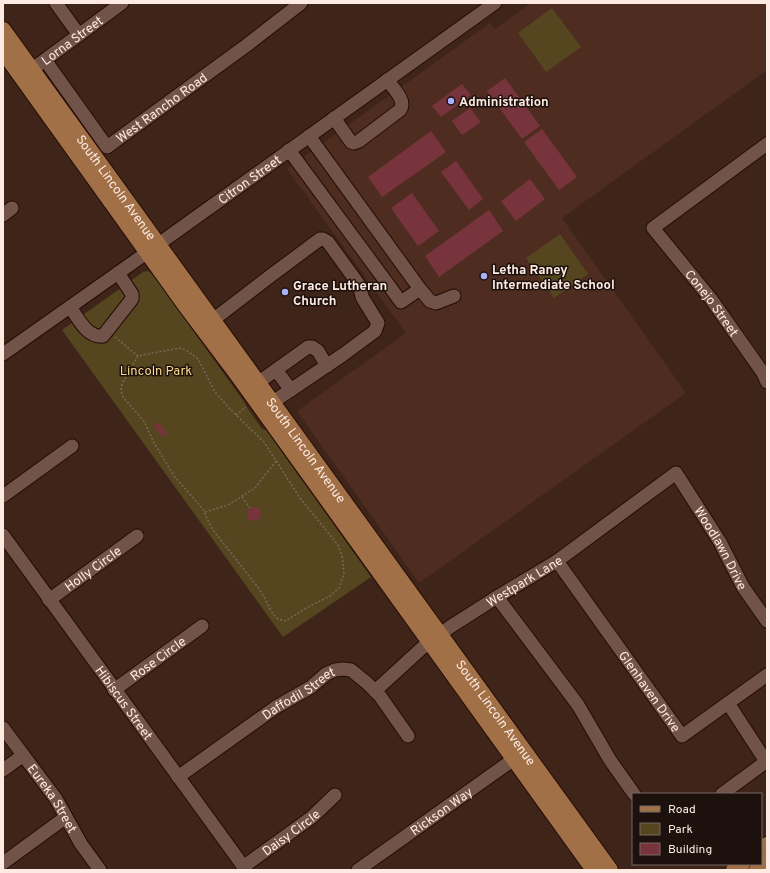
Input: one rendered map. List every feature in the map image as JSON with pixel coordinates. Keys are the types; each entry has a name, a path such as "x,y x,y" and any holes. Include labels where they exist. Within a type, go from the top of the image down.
{"main road":[{"name":"South Lincoln Avenue","path":"3,30 27,73 153,248 234,369 435,638 519,755 594,870"},
{"name":"South Lincoln Avenue","path":"3,52 27,73"},
{"name":"South Lincoln Avenue","path":"153,248 213,320 259,382 435,638"},
{"name":"South Lincoln Avenue","path":"519,755 610,870"},
{"path":"757,870 767,862"}],"street":[{"path":"56,3 79,35"},
{"name":"Lorna Street","path":"27,73 122,3"},
{"name":"West Rancho Road","path":"45,60 107,147 302,3"},
{"name":"Citron Street","path":"3,354 495,3"},
{"path":"334,118 351,142 354,143 359,140 400,110 402,106 402,102 387,80"},
{"path":"309,136 430,302 436,303 454,296"},
{"name":"Conejo Street","path":"767,144 653,228 711,299 763,373 767,382"},
{"path":"289,150 401,302 420,289"},
{"path":"213,320 320,239 326,240 357,282 360,287 362,297 378,323 375,331 327,366 273,402"},
{"path":"70,307 87,330 95,335 103,336 132,299 132,294 118,273"},
{"path":"259,382 308,348 312,347 318,351 327,366"},
{"path":"276,370 291,390"},
{"path":"3,496 72,446"},
{"name":"Westpark Lane","path":"375,691 435,638 497,597 557,561 676,474"},
{"name":"Woodlawn Drive","path":"676,474 720,542 743,586 767,622"},
{"name":"Hibiscus Street","path":"3,535 244,869"},
{"name":"Holly Circle","path":"49,600 137,536"},
{"name":"Glenhaven Drive","path":"557,561 682,736 728,703"},
{"path":"497,597 578,705 610,760 633,793"},
{"name":"Rose Circle","path":"114,690 202,626"},
{"name":"Daffodil Street","path":"178,777 276,707 311,687 326,674 335,670 351,670 375,691 408,736"},
{"path":"723,793 767,762 728,703 767,675"},
{"name":"Eureka Street","path":"3,728 22,756 56,799 81,844 100,870"},
{"name":"Rickson Way","path":"358,870 519,755"},
{"path":"3,770 22,756"},
{"name":"Daisy Circle","path":"244,869 312,817 336,795"},
{"path":"3,863 66,817"}],"path":[{"path":"107,331 138,356"},
{"path":"179,348 191,352 201,364 214,392 236,415 261,438 300,498 338,545 342,556 344,573 339,588 334,593 306,608 290,620 286,621 278,619 273,614 260,590 213,530 203,509 174,476 154,443 144,420 123,397 121,392 122,384 138,356 179,348"},
{"path":"236,415 249,405"},
{"path":"205,512 228,505 255,488 276,461"},
{"path":"242,497 250,508"}],"shaded area":[{"name":"Letha Raney Intermediate School","path":"531,3 767,3 767,70 562,218 686,393 419,583 297,411 406,333 287,169 490,23 495,29"}],"green space":[{"path":"552,8 581,47 546,72 518,33"},
{"path":"560,234 588,274 554,298 526,258"},
{"name":"Lincoln Park","path":"148,271 153,275 262,429 266,430 371,577 283,637 62,330 143,272"}],"building":[{"path":"505,78 540,126 522,139 487,91"},
{"name":"Administration","path":"462,84 471,95 441,117 432,106"},
{"path":"470,108 481,122 462,135 452,121"},
{"path":"542,129 577,177 559,190 524,142"},
{"path":"431,131 446,152 382,197 368,177"},
{"path":"456,161 483,199 469,210 441,172"},
{"path":"530,179 545,199 516,221 501,201"},
{"path":"412,193 439,231 418,246 391,208"},
{"path":"489,210 503,231 439,277 425,256"},
{"path":"159,422 167,434 162,437 154,426"},
{"path":"254,507 259,509 261,514 259,519 254,521 249,519 247,514 249,509"}],"place":[{"name":"Administration","path":"451,101"},
{"name":"Letha Raney Intermediate School","path":"484,276"},
{"name":"Grace Lutheran Church","path":"285,292"}]}
